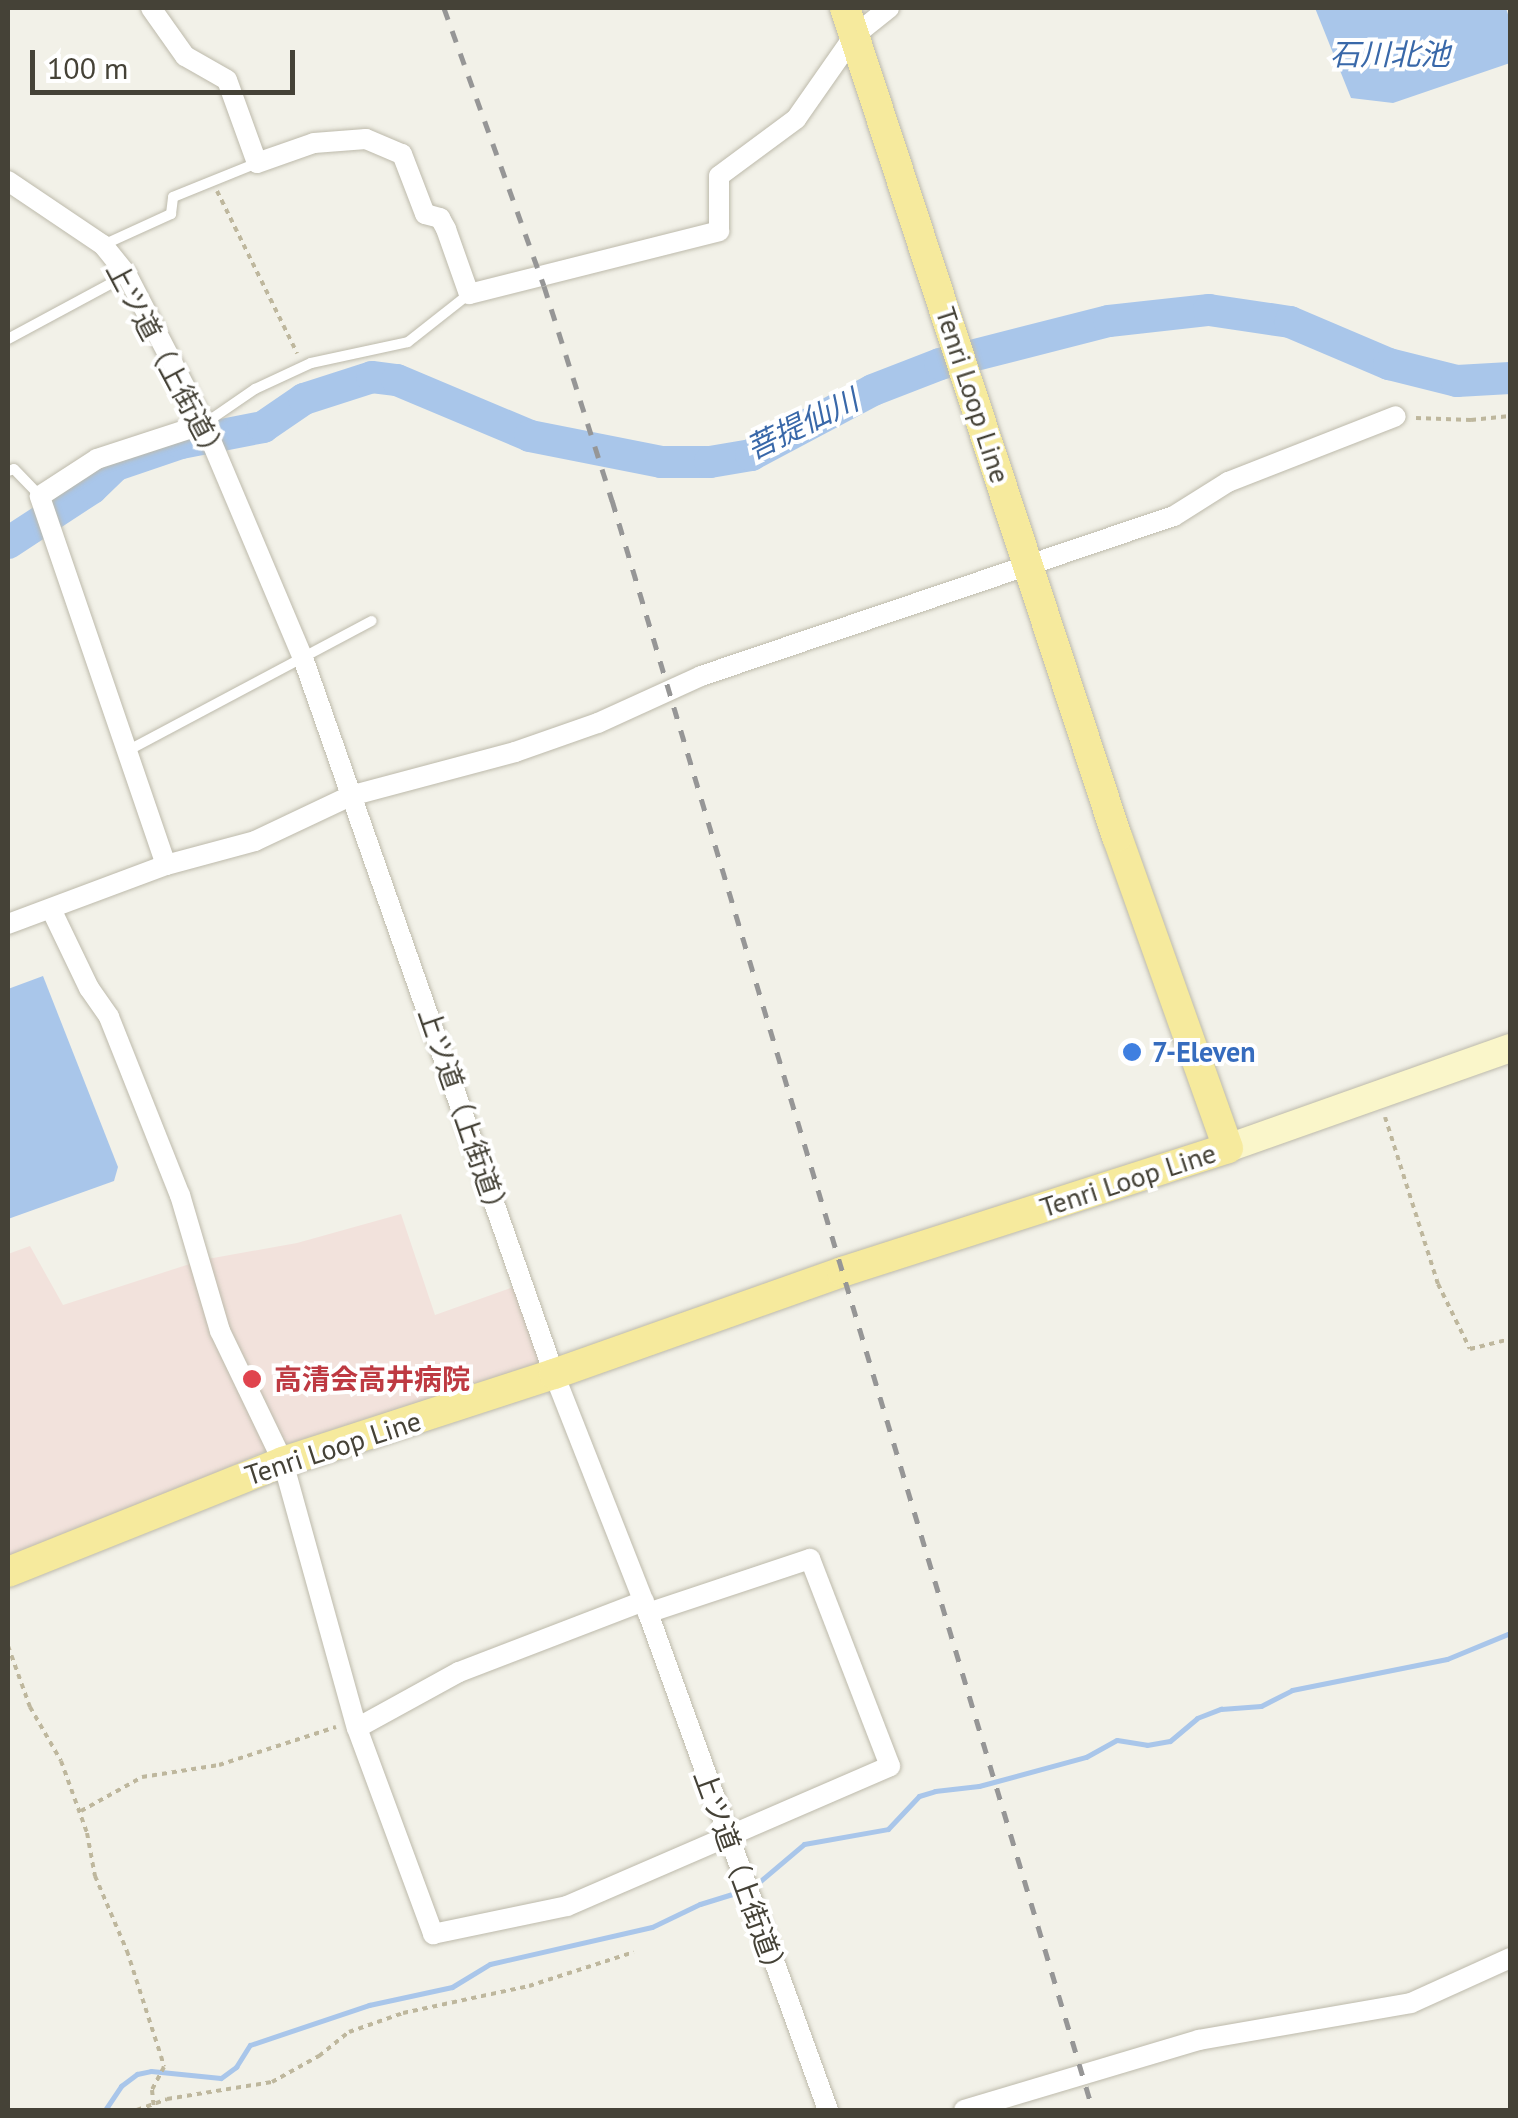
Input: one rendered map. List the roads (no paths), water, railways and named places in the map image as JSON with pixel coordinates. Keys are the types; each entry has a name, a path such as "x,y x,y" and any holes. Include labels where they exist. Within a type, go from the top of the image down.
{"main road":[{"name":"Tenri Loop Line","path":"8,1572 282,1462 554,1374 698,1320 1228,1148 1117,837 849,22"}],"street":[{"path":"151,8 184,56 228,80 256,163 314,143 366,139 402,154 425,214 440,218 446,230 469,294 719,230 718,176 796,118 849,22 889,8"},
{"name":"上ツ道（上街道）","path":"8,181 103,245 127,276 204,424 303,658 554,1374 646,1607 724,1835 828,2110"},
{"path":"8,924 166,865 255,842 350,796 515,752 598,723 702,676 1030,568 1174,516 1228,482 1396,416"},
{"path":"166,865 40,496 97,459 204,424"},
{"path":"51,908 90,988 109,1017 180,1195 220,1331 282,1462 356,1724 433,1934 567,1906 890,1766 810,1559 646,1607 459,1672 356,1724"},
{"path":"1228,1148 1510,1048"},
{"path":"964,2110 1199,2040 1412,2002 1510,1958"}],"lane":[{"path":"103,245 170,214 173,196 256,163"},
{"path":"8,338 127,276"},
{"path":"204,424 255,389 304,366 408,342 469,294"},
{"path":"8,471 14,469 40,496"},
{"path":"127,751 372,620"}],"water":[{"name":"石川北池","path":"1315,8 1506,8 1510,21 1510,63 1393,103 1351,98"},
{"path":"43,976 118,1167 114,1181 8,1219 8,989"}],"waterway":[{"name":"菩提仙川","path":"8,543 92,488 116,465 181,443 263,427 304,399 372,377 397,380 530,436 661,462 710,462 751,455 873,390 940,364 1109,321 1209,310 1290,322 1389,364 1457,381 1510,378"},
{"path":"752,1888 804,1844 888,1829 919,1796 979,1786 1086,1757 1117,1740 1147,1745 1170,1741 1197,1718 1221,1709 1261,1706 1292,1690 1447,1659 1510,1633"},
{"path":"105,2110 121,2086 137,2074 151,2071 221,2078 236,2067 250,2045 369,2005 452,1987 490,1964 652,1927 700,1904 742,1891"}],"railway":[{"path":"444,8 544,286 612,500 1093,2110"}],"place":[{"name":"7-Eleven","path":"1132,1052"},
{"name":"高清会高井病院","path":"252,1379"}]}
